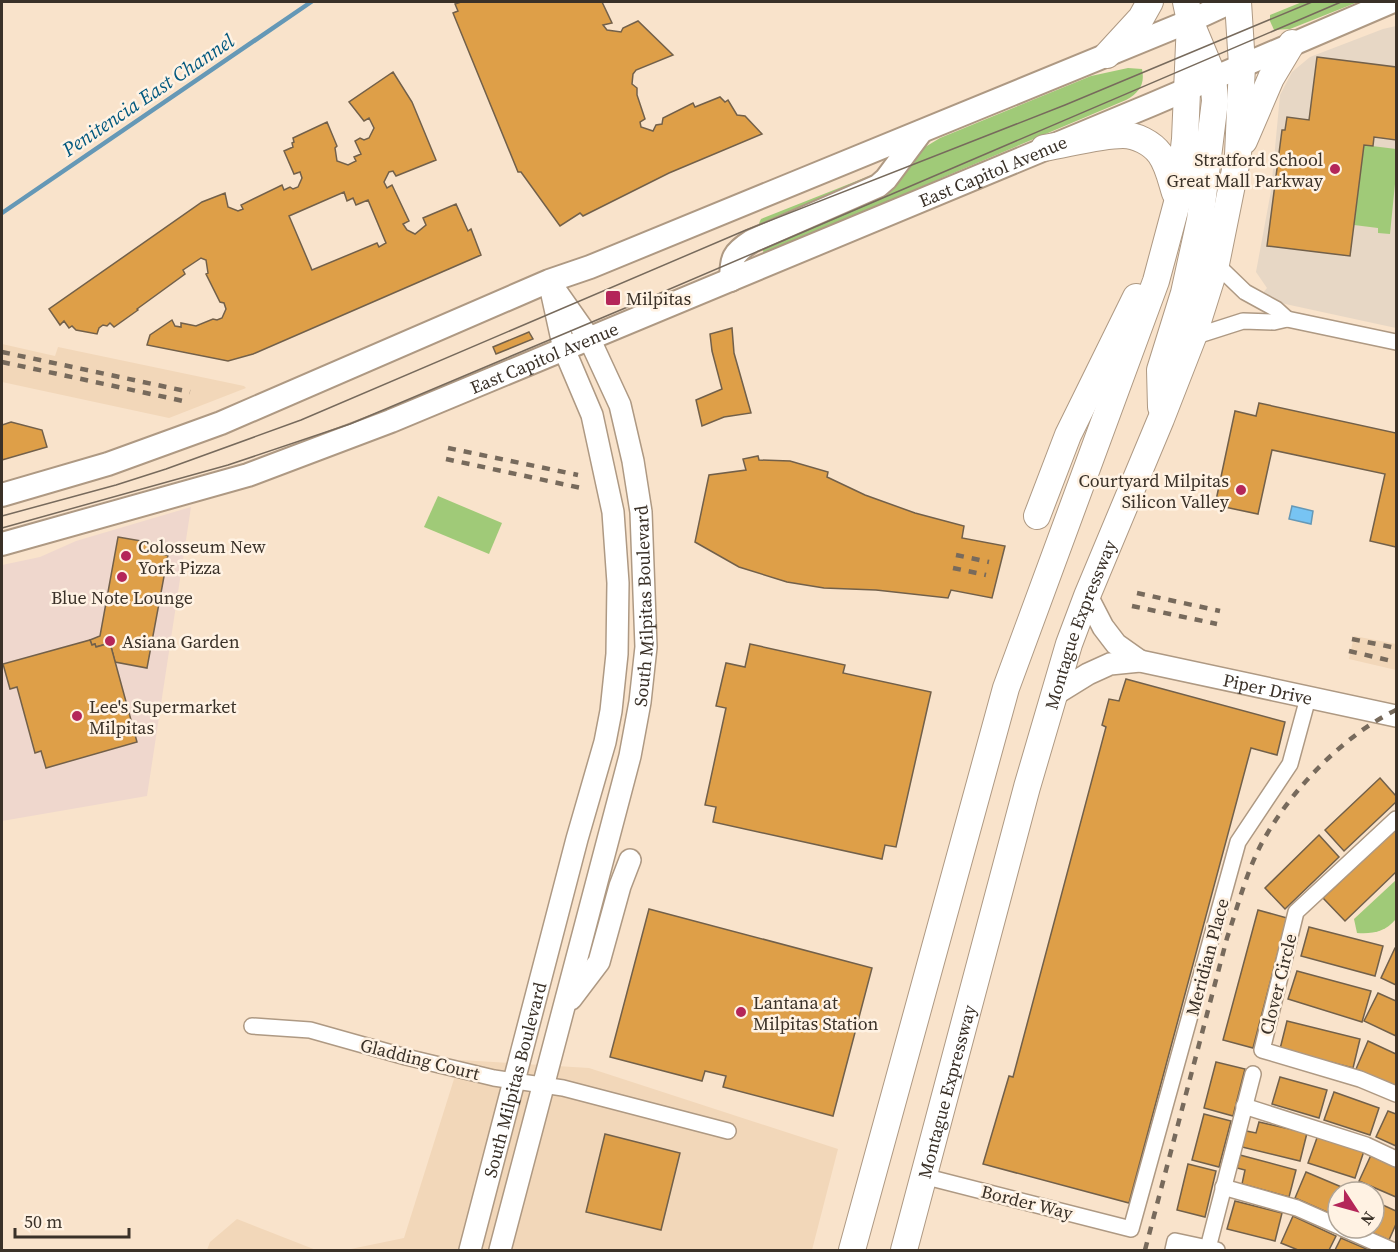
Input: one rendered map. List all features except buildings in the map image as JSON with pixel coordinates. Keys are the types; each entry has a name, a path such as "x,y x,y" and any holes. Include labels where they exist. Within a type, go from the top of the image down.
{"highway":[{"path":"1107,55 1141,18 1150,2"},
{"name":"Montague Expressway","path":"904,1251 1027,788 1054,695 1087,596 1193,337 1216,264 1238,155 1242,65 1238,2"},
{"path":"1161,419 1160,370 1184,293 1200,220 1215,101 1213,76 1188,11"},
{"path":"852,1251 1006,688 1156,281 1178,199 1185,139 1188,11"},
{"path":"1238,155 1271,78 1292,43"},
{"path":"1044,148 1122,135 1135,138 1150,144 1159,152 1166,163 1178,199"},
{"path":"1037,516 1068,435 1126,316 1166,242"}],"main road":[{"path":"2,495 108,464 221,423 549,281 601,262 1107,55 1188,11 1231,2"},
{"name":"East Capitol Avenue","path":"2,544 248,475 391,421 1392,2"},
{"path":"730,280 732,258 737,251 752,241 878,186 886,179 921,132"}],"street":[{"path":"1216,264 1245,292 1276,309 1287,319"},
{"name":"South Milpitas Boulevard","path":"500,1251 630,756 640,702 646,647 641,512 633,460 620,405 589,338 549,281"},
{"name":"South Milpitas Boulevard","path":"470,1251 577,839 606,742 612,711 617,654 618,583 613,512 592,415 564,349 549,281"},
{"path":"1193,337 1243,321 1274,322 1287,319 1396,342"},
{"name":"Piper Drive","path":"1087,596 1103,627 1116,644 1140,662"},
{"name":"Piper Drive","path":"1054,695 1088,674 1110,664 1140,662 1396,716"},
{"name":"Meridian Place","path":"1131,1229 1238,842 1290,764 1308,698"},
{"name":"Clover Circle","path":"1396,819 1296,912 1262,1050 1360,1079 1396,1094"},
{"path":"565,1007 599,962 620,886 630,860"},
{"name":"Gladding Court","path":"252,1026 310,1030 406,1057 494,1078 563,1088 728,1131"},
{"path":"1173,1251 1175,1241 1212,1249 1223,1187 1254,1074"},
{"path":"1244,1106 1366,1145 1396,1159"},
{"name":"Border Way","path":"923,1176 1131,1229"},
{"path":"1223,1187 1297,1208 1326,1221"},
{"path":"1368,1240 1392,1251"}],"shaded area":[{"name":"Stratford School Great Mall Parkway","path":"1396,26 1396,328 1276,302 1262,294 1267,288 1256,272 1271,191 1280,95 1292,72 1310,57"},
{"path":"2,344 55,356 58,347 246,388 169,418 2,382"},
{"path":"191,507 147,796 2,821 2,565 40,557 76,541"},
{"path":"1354,636 1396,644 1396,670 1349,659"},
{"path":"460,1060 589,1068 838,1149 812,1250 346,1250 404,1238"},
{"path":"237,1219 316,1250 207,1250 210,1242"}],"green space":[{"path":"1302,2 1358,2 1290,29 1274,30 1270,15"},
{"path":"1128,68 1142,69 1143,79 1138,91 1126,100 944,177 786,250 765,254 763,251 758,232 761,219 892,167 940,138 1091,76"},
{"path":"1364,145 1396,149 1390,234 1378,233 1378,228 1354,225"},
{"path":"438,496 502,523 489,554 424,527"},
{"path":"1396,880 1396,919 1388,927 1378,931 1357,933 1354,919"}],"water":[{"path":"1292,506 1313,511 1311,524 1289,519"}],"waterway":[{"name":"Penitencia East Channel","path":"2,213 311,2"}],"tram line":[{"path":"2,516 166,469 301,420 746,230 1065,105 1312,2"},
{"path":"2,528 228,465 350,424 1341,2"}],"railway":[{"path":"2,352 190,392"},
{"path":"2,362 188,402"},
{"path":"448,448 578,475"},
{"path":"446,459 581,488"},
{"path":"956,555 989,562"},
{"path":"953,568 986,575"},
{"path":"1137,593 1220,611"},
{"path":"1132,606 1217,624"},
{"path":"1352,639 1396,648"},
{"path":"1349,651 1396,662"},
{"path":"1145,1250 1227,938 1254,858 1267,834 1292,798 1323,763 1359,733 1396,710"}],"place":[{"name":"Stratford School Great Mall Parkway","path":"1335,169"},
{"name":"Milpitas","path":"613,298"},
{"name":"Courtyard Milpitas Silicon Valley","path":"1241,490"},
{"name":"Colosseum New York Pizza","path":"126,556"},
{"name":"Blue Note Lounge","path":"122,577"},
{"name":"Asiana Garden","path":"110,641"},
{"name":"Lee's Supermarket Milpitas","path":"77,716"},
{"name":"Lantana at Milpitas Station","path":"741,1012"}]}
